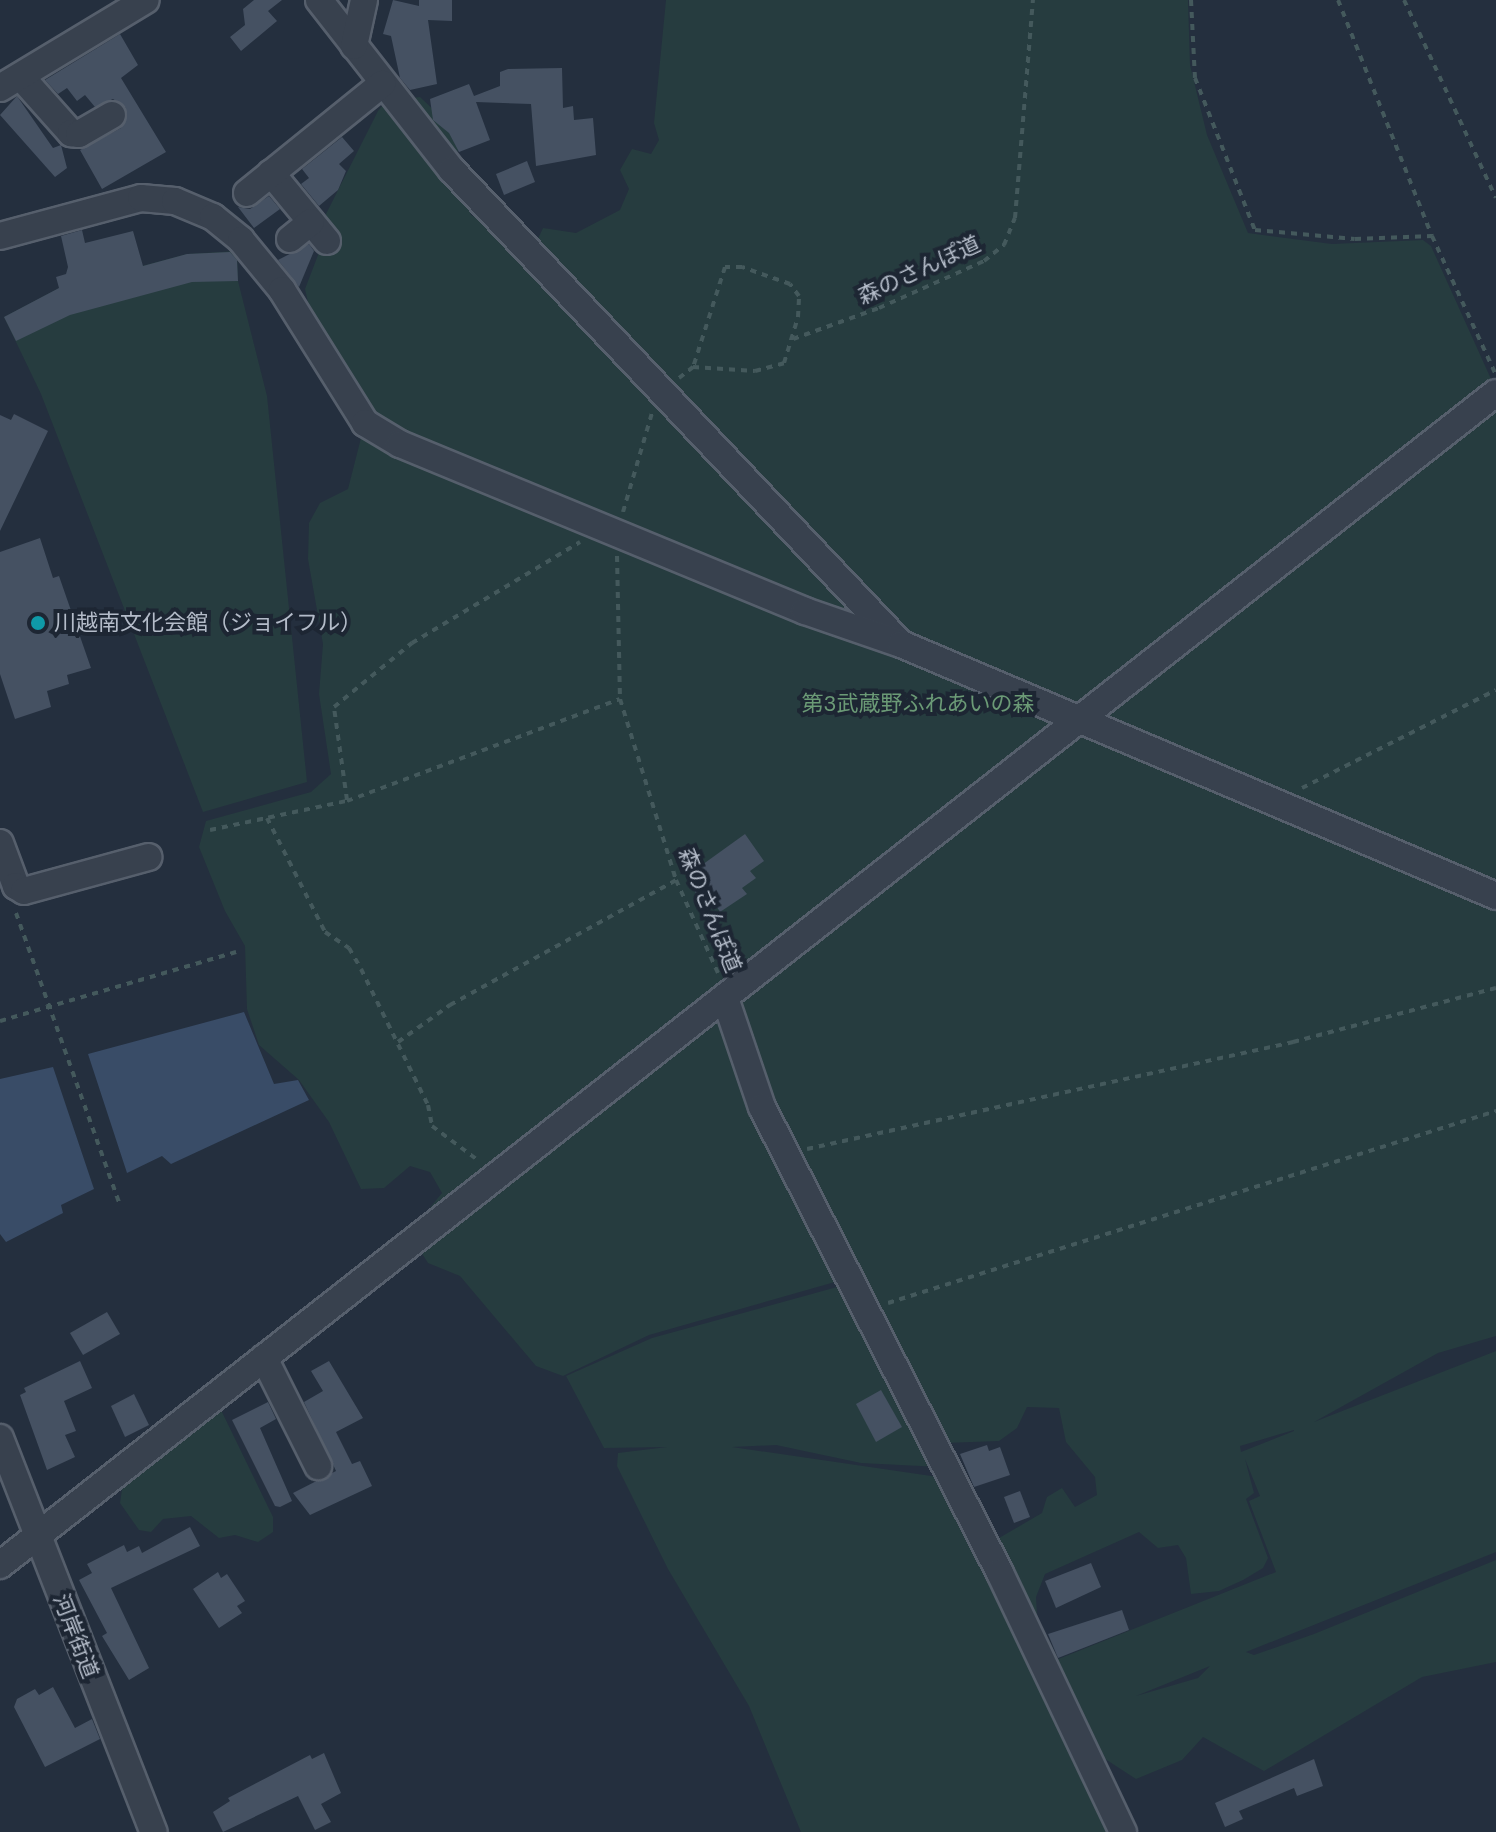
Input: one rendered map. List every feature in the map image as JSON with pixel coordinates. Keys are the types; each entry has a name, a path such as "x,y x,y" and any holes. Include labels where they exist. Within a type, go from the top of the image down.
{"street":[{"path":"112,115 79,134 71,133 11,83 146,0"},
{"path":"319,0 452,170 663,389 901,644"},
{"path":"354,46 364,0"},
{"path":"247,193 382,84"},
{"path":"271,173 319,232 290,239"},
{"path":"0,236 141,198 175,201 213,217 255,254 282,290 365,423 400,444 805,611 901,644 1496,896"},
{"path":"0,1565 1496,393"},
{"path":"0,843 16,886 24,891 148,857"},
{"path":"726,996 762,1107 866,1310 1123,1832"},
{"path":"264,1358 318,1466"},
{"name":"河岸街道","path":"0,1438 154,1832"}],"path":[{"name":"森のさんぽ道","path":"793,339 879,308 984,261 1004,245 1015,218 1033,0"},
{"path":"1191,0 1195,78 1255,230 1355,239 1432,236"},
{"path":"1338,0 1432,236 1496,375"},
{"path":"1404,0 1496,198"},
{"path":"663,389 693,367 725,267 742,267 790,284 799,296 793,339 784,363 773,368 693,367"},
{"name":"森のさんぽ道","path":"663,389 612,529 620,699 676,880 726,996"},
{"path":"347,801 334,707 471,604 612,529"},
{"path":"1276,803 1496,690"},
{"path":"210,830 347,801 620,699"},
{"path":"267,818 325,932 349,948 397,1042 432,1126 478,1160 491,1180"},
{"path":"397,1042 450,1005 676,880"},
{"path":"12,903 119,1202"},
{"path":"0,1021 236,952"},
{"path":"785,1154 1293,1042 1496,988"},
{"path":"866,1310 1496,1111"}],"green space":[{"name":"第3武蔵野ふれあいの森","path":"666,0 1188,0 1190,65 1207,135 1248,233 1332,244 1423,240 1431,246 1496,390 1496,1336 1438,1353 1314,1422 1496,1351 1496,1552 1246,1652 1254,1655 1314,1634 1496,1560 1496,1662 1422,1677 1264,1771 1203,1737 1182,1760 1136,1779 1099,1755 1094,1762 1090,1799 1133,1823 1137,1832 801,1832 749,1706 668,1569 617,1466 618,1453 667,1447 604,1448 566,1376 652,1338 848,1284 940,1467 861,1463 776,1445 732,1447 945,1478 987,1545 1042,1513 1047,1497 1062,1488 1075,1507 1097,1495 1095,1477 1066,1442 1059,1408 1027,1407 1017,1428 999,1441 945,1443 856,1276 649,1335 563,1376 536,1366 460,1276 428,1263 409,1233 442,1193 430,1172 410,1166 384,1188 361,1189 329,1122 299,1080 259,1045 247,1009 245,946 225,911 199,847 206,821 311,792 331,774 319,694 323,644 308,559 309,523 320,503 348,489 361,438 349,375 311,315 305,289 328,229 326,214 378,111 386,101 420,97 438,114 457,144 461,187 471,215 512,239 529,258 543,228 576,233 620,210 629,189 620,170 632,149 651,154 659,140 654,123","holes":["1294,1431 1241,1452 1240,1446","1245,1459 1260,1496 1249,1501 1276,1572 1056,1660 1078,1714 1038,1633 1036,1597 1045,1574 1139,1532 1158,1548 1178,1545 1186,1558 1191,1594 1219,1591 1263,1568 1268,1558 1246,1499 1254,1493","1210,1666 1198,1678 1136,1696"]},
{"path":"237,251 238,281 267,396 307,782 203,812 41,394 4,317 59,288 187,254"},
{"path":"210,1410 221,1410 273,1517 273,1532 258,1542 235,1535 219,1538 191,1516 163,1519 151,1532 139,1530 120,1503 124,1476"}],"water":[{"path":"244,1012 274,1084 298,1080 309,1100 171,1164 162,1156 127,1173 88,1054"},
{"path":"53,1067 94,1189 61,1205 63,1213 6,1242 0,1234 0,1079"}],"building":[{"path":"254,0 282,0 268,11 277,21 241,51 230,37 245,25 243,9"},
{"path":"393,0 419,6 419,0 452,0 452,21 428,20 437,84 410,90 400,78 391,36 383,34"},
{"path":"120,34 138,65 121,78 166,152 102,189 80,150 121,128 126,108 113,99 95,107 85,95 77,101 67,88 58,94 45,80"},
{"path":"562,68 563,108 573,106 574,120 593,118 596,155 536,166 531,104 476,102 490,140 459,152 449,133 433,120 430,99 469,84 474,96 500,86 500,72 508,69"},
{"path":"17,96 53,148 61,145 67,168 55,177 0,115"},
{"path":"342,137 354,151 339,164 346,171 338,190 319,206 301,184 309,178 302,169"},
{"path":"527,161 535,182 504,195 496,174"},
{"path":"269,196 280,209 254,228 238,207 250,209"},
{"path":"82,230 85,243 133,231 143,266 187,254 230,252 237,260 238,281 192,282 70,315 16,341 4,317 59,288 56,277 66,274 68,267 61,236"},
{"path":"309,244 314,251 299,287 278,260"},
{"path":"14,414 48,431 0,531 0,415 11,420"},
{"name":"川越南文化会館（ジョイフル）","path":"40,538 53,578 59,576 91,668 67,675 69,684 47,691 51,707 15,719 0,674 0,552"},
{"path":"745,834 764,861 750,871 756,878 742,888 747,894 720,912 712,899 701,906 688,875"},
{"path":"107,1312 120,1334 83,1355 70,1333"},
{"path":"80,1361 92,1388 64,1401 76,1431 65,1435 75,1457 47,1470 20,1395 26,1392 24,1388"},
{"path":"329,1361 363,1418 336,1432 352,1464 360,1461 372,1486 310,1515 293,1493 336,1471 304,1402 323,1391 311,1371"},
{"path":"881,1390 902,1427 876,1442 856,1404"},
{"path":"134,1394 149,1425 125,1437 111,1406"},
{"path":"268,1402 276,1419 260,1428 292,1501 280,1507 275,1506 232,1420"},
{"path":"987,1445 989,1451 1000,1447 1010,1475 974,1487 960,1454"},
{"path":"1020,1491 1030,1517 1014,1523 1004,1497"},
{"path":"190,1527 200,1546 111,1588 149,1668 129,1680 102,1636 107,1633 79,1580 92,1573 87,1564 124,1545 127,1552 139,1546 142,1553"},
{"path":"1091,1563 1101,1587 1056,1608 1045,1581"},
{"path":"218,1572 221,1578 227,1574 245,1601 237,1606 242,1613 219,1628 193,1589"},
{"path":"1122,1610 1129,1630 1058,1658 1048,1634"},
{"path":"53,1687 75,1728 92,1719 100,1739 45,1767 14,1707 17,1699 35,1689 39,1695"},
{"path":"324,1753 341,1793 321,1804 331,1822 315,1830 298,1796 223,1832 213,1812 230,1801 228,1798 310,1755 312,1759"},
{"path":"1314,1759 1323,1786 1297,1796 1294,1788 1239,1811 1243,1819 1225,1827 1215,1803"}],"place":[{"name":"川越南文化会館（ジョイフル）","path":"38,623"}]}
